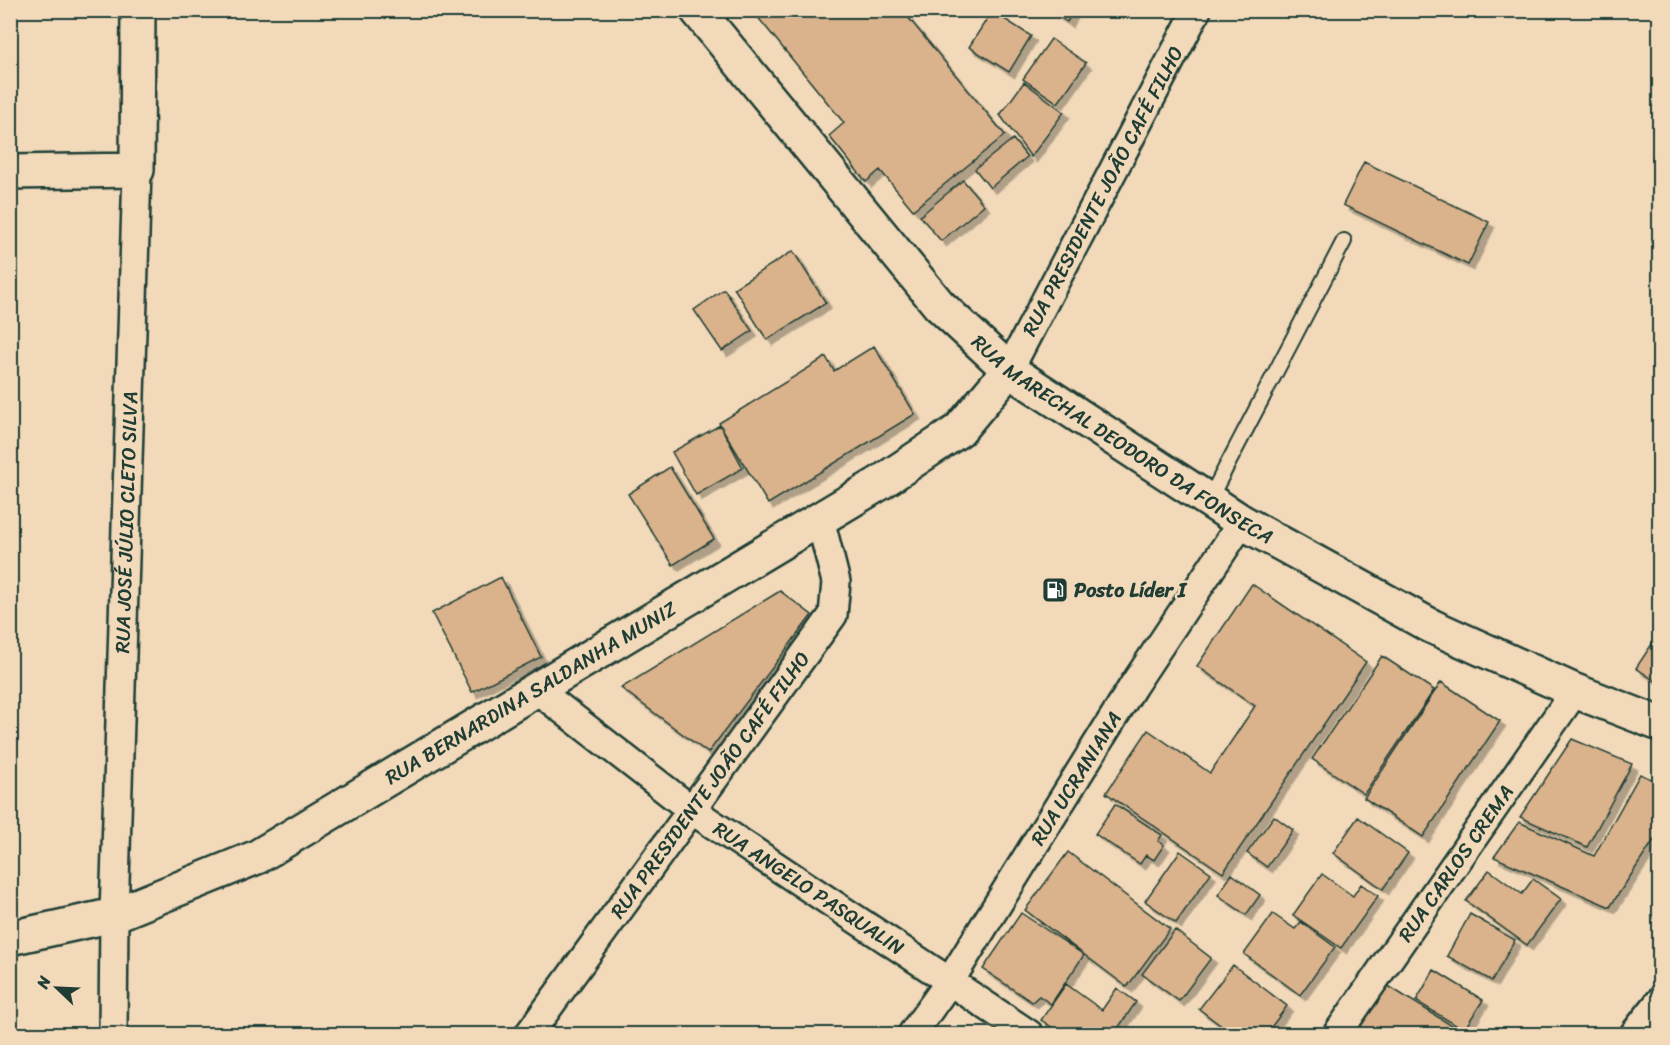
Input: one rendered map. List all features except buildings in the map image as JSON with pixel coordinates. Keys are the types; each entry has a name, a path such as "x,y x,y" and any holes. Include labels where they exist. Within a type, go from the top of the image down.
{"main road":[{"name":"RUA JOSÉ JÚLIO CLETO SILVA","path":"137,170 138,10"},
{"name":"RUA MARECHAL DEODORO DA FONSECA","path":"697,10 939,305 1009,370 1242,522 1431,626 1575,691 1659,724"},
{"path":"10,172 137,170"},
{"name":"RUA BERNARDINA SALDANHA MUNIZ","path":"10,938 114,915 257,856 880,483 959,430 1009,370"}],"street":[{"name":"RUA PRESIDENTE JOÃO CAFÉ FILHO","path":"1009,370 1197,10"},
{"name":"RUA JOSÉ JÚLIO CLETO SILVA","path":"113,1035 114,915 137,170"},
{"name":"RUA PRESIDENTE JOÃO CAFÉ FILHO","path":"529,1035 833,615 836,582 820,519"},
{"name":"RUA UCRANIANA","path":"912,1035 950,981 1133,686 1242,522"},
{"name":"RUA ANGELO PASQUALIN","path":"536,689 693,811 1029,1035"},
{"name":"RUA CARLOS CREMA","path":"1337,1035 1575,691"},
{"path":"1634,1035 1659,1001"}],"lane":[{"path":"1209,500 1344,241"}],"place":[{"name":"Posto Líder I","path":"1055,590"}]}
